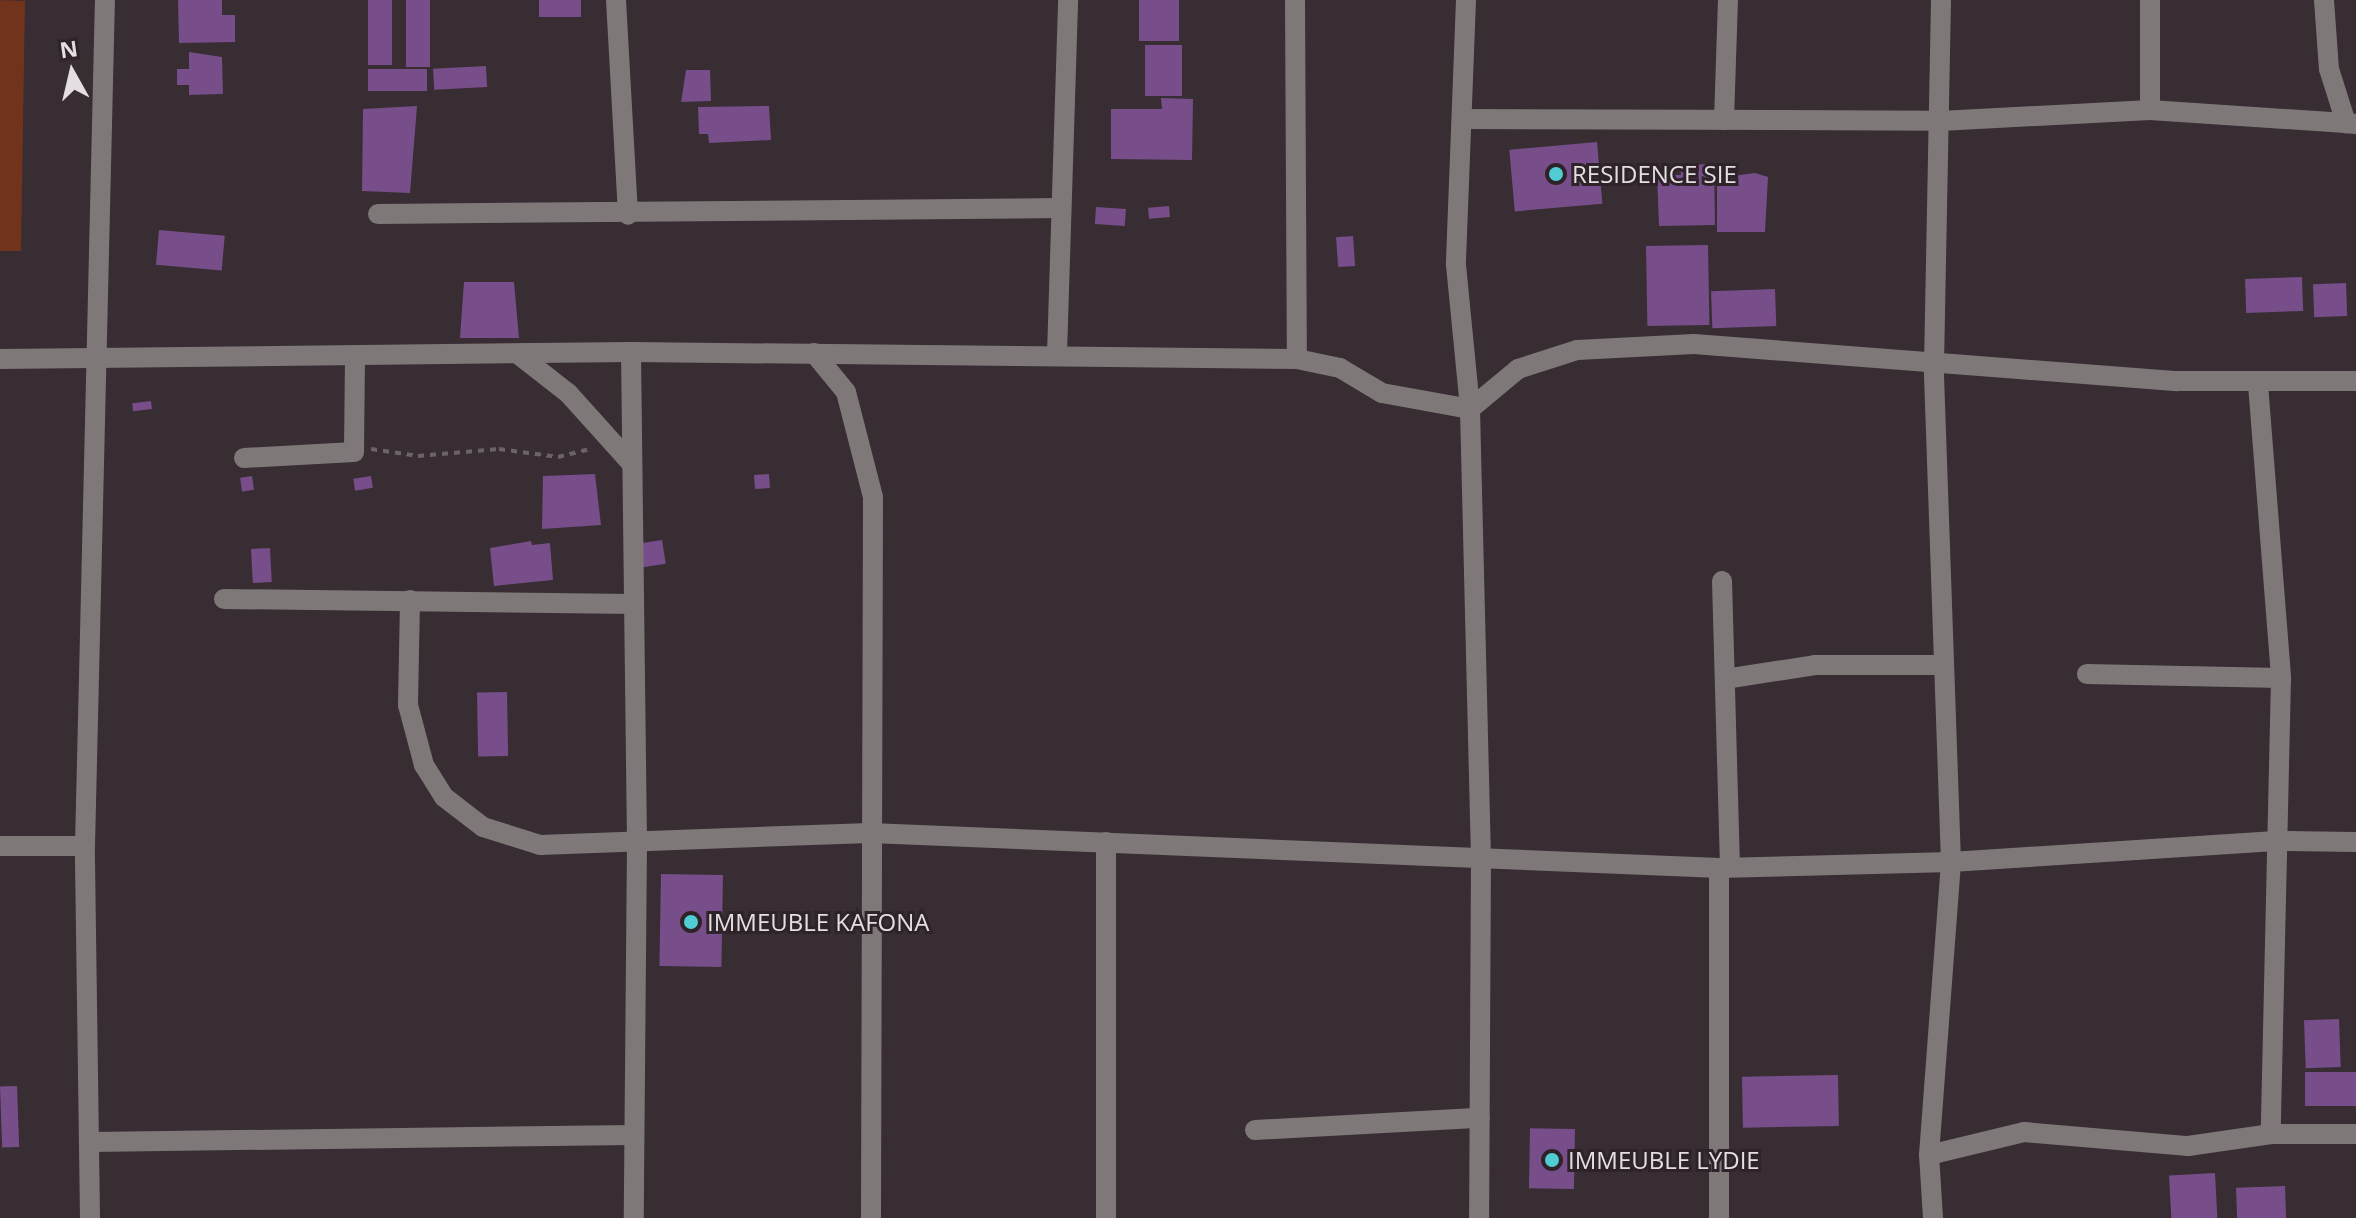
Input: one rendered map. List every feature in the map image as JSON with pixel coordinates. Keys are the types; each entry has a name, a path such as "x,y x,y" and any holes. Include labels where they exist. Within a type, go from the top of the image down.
{"street":[{"path":"90,1218 85,846 93,360 105,0"},
{"path":"616,0 628,215"},
{"path":"1057,354 1068,0"},
{"path":"1295,0 1297,359"},
{"path":"1466,0 1456,265 1470,409 1481,856 1479,1218"},
{"path":"1724,120 1728,0"},
{"path":"1933,1218 1929,1155 1951,862 1934,365 1941,0"},
{"path":"2150,0 2150,110"},
{"path":"1463,119 1940,121 2150,110 2351,124 2329,69 2324,0"},
{"path":"378,214 628,215 1061,208"},
{"path":"1470,409 1518,369 1577,350 1694,344 1934,365 2258,384 2356,381"},
{"path":"0,359 631,352 1057,354 1297,359 1340,368 1382,393 1470,409"},
{"path":"631,352 637,842 634,1218"},
{"path":"814,353 846,392 873,497 871,1218"},
{"path":"518,354 568,393 632,464"},
{"path":"244,458 345,455 354,452 357,444 355,356"},
{"path":"2258,384 2281,678 2271,1134"},
{"path":"1719,1218 1725,868 1722,581"},
{"path":"224,599 634,604"},
{"path":"410,600 408,705 424,765 444,797 483,827 540,845 870,833 1725,868 1951,862 2279,841 2356,842"},
{"path":"1725,679 1815,665 1944,665"},
{"path":"2087,674 2281,678"},
{"path":"1106,842 1106,1218"},
{"path":"0,846 85,846"},
{"path":"1255,1130 1480,1118"},
{"path":"1929,1155 2024,1132 2188,1146 2271,1134 2356,1134"},
{"path":"91,1142 634,1135"}],"path":[{"path":"357,444 418,456 499,449 558,457 612,443"}],"shaded area":[{"path":"0,0 25,1 21,251 0,251"}],"building":[{"path":"178,0 222,0 222,15 235,15 235,42 179,43"},
{"path":"368,0 392,0 392,65 368,65"},
{"path":"406,0 430,0 430,67 406,67"},
{"path":"539,0 581,0 581,17 539,17"},
{"path":"1139,0 1179,0 1179,41 1139,41"},
{"path":"1145,45 1182,45 1182,96 1145,96"},
{"path":"189,52 222,57 223,94 189,95 189,85 177,85 177,69 189,69"},
{"path":"486,66 487,87 434,90 433,69"},
{"path":"368,69 427,69 427,91 368,91"},
{"path":"686,70 710,70 711,101 681,102"},
{"path":"1161,98 1193,99 1192,160 1111,159 1111,109 1162,109"},
{"path":"417,106 410,193 362,191 363,109"},
{"path":"769,106 771,140 709,143 708,134 699,134 698,107"},
{"name":"RESIDENCE SIE","path":"1597,142 1602,204 1515,211 1509,150"},
{"path":"1714,164 1715,225 1659,226 1657,175 1681,175 1680,165"},
{"path":"1755,173 1768,177 1765,232 1717,232 1717,178"},
{"path":"1169,206 1170,217 1149,219 1148,208"},
{"path":"1096,207 1126,209 1125,226 1095,224"},
{"path":"159,230 225,236 222,271 156,265"},
{"path":"1353,236 1355,266 1338,267 1336,237"},
{"path":"1708,245 1709,325 1647,326 1646,246"},
{"path":"2302,277 2303,311 2246,313 2245,279"},
{"path":"464,282 514,282 519,338 460,338"},
{"path":"2346,283 2347,316 2314,317 2313,284"},
{"path":"1775,289 1776,326 1712,328 1711,291"},
{"path":"151,401 152,409 133,411 132,403"},
{"path":"595,474 601,525 542,529 543,476"},
{"path":"769,474 770,488 755,489 754,475"},
{"path":"252,476 254,490 242,492 240,478"},
{"path":"371,476 373,488 355,491 353,479"},
{"path":"662,540 666,564 643,567 639,544"},
{"path":"531,541 532,545 550,543 553,580 494,586 490,548"},
{"path":"270,548 272,582 253,583 251,549"},
{"path":"507,692 508,756 478,757 477,693"},
{"name":"IMMEUBLE KAFONA","path":"661,874 723,875 721,967 659,966"},
{"path":"2339,1019 2341,1067 2306,1068 2304,1020"},
{"path":"2305,1072 2356,1072 2356,1106 2305,1106"},
{"path":"1838,1075 1839,1126 1743,1128 1742,1077"},
{"path":"17,1086 19,1147 2,1148 0,1087"},
{"name":"IMMEUBLE LYDIE","path":"1530,1128 1575,1129 1574,1189 1529,1188"},
{"path":"2215,1173 2217,1218 2171,1218 2169,1175"},
{"path":"2285,1186 2286,1218 2237,1218 2236,1188"}],"place":[{"name":"RESIDENCE SIE","path":"1556,174"},
{"name":"IMMEUBLE KAFONA","path":"691,922"},
{"name":"IMMEUBLE LYDIE","path":"1552,1160"}]}
